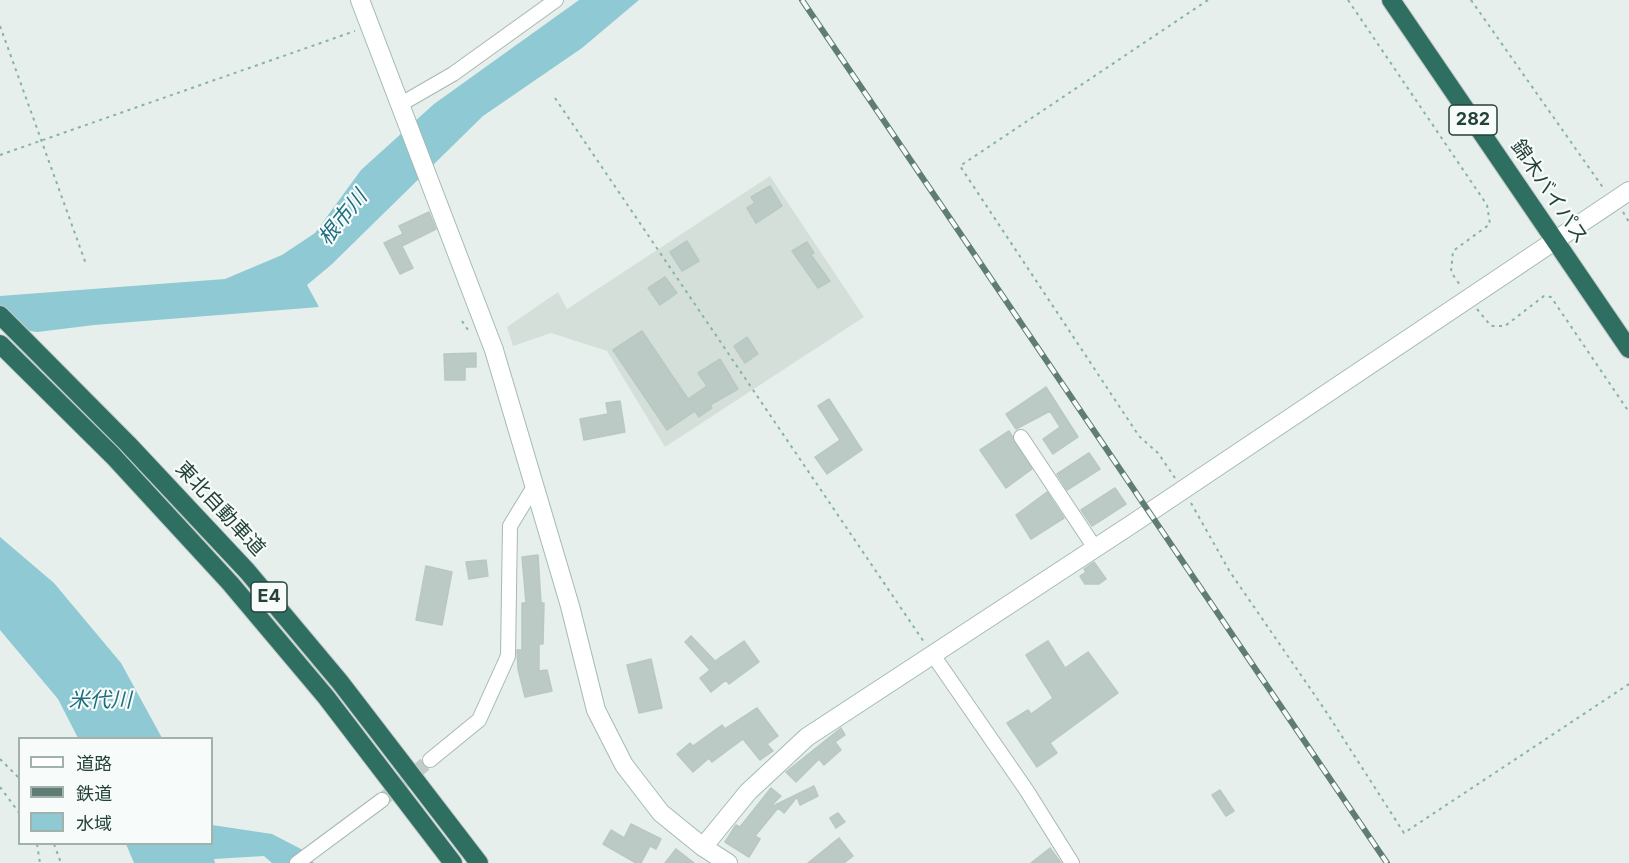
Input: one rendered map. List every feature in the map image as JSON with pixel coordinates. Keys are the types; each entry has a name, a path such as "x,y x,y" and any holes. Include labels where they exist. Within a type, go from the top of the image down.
{"highway":[{"name":"錦木バイパス","path":"1391,0 1629,349"},
{"name":"東北自動車道","path":"0,315 247,571 340,682 479,863"},
{"name":"E4","path":"5,349 113,456 230,583 326,697 453,863"}],"street":[{"path":"360,0 494,350 535,485 596,710 624,765 661,813 703,847 728,863"},
{"path":"404,110 556,0"},
{"path":"703,847 748,792 807,737 1183,490 1621,196"},
{"path":"1021,437 1095,548"},
{"path":"430,760 479,720 508,657 510,526 535,485"},
{"path":"933,655 1027,791 1072,863"},
{"path":"297,863 382,800"}],"path":[{"path":"1208,0 960,166 1139,436 1158,453 1183,490 1230,572 1325,710 1404,833 1629,684"},
{"path":"1348,0 1486,203 1490,224 1453,251 1451,272 1491,326 1505,326 1543,296 1551,297 1629,412"},
{"path":"1471,0 1621,196"},
{"path":"0,26 87,264"},
{"path":"0,155 369,26"},
{"path":"555,98 933,655"},
{"path":"0,759 18,777"},
{"path":"0,787 18,811"},
{"path":"37,845 40,863"},
{"path":"55,845 61,863"}],"shaded area":[{"path":"770,176 864,317 665,447 607,351 551,333 513,346 507,327 558,292 567,309"}],"water":[{"name":"根市川","path":"579,0 639,0 582,48 483,116 331,265 307,285 319,307 94,325 37,332 0,327 0,296 225,279 282,255 315,233 361,170 434,104"},
{"name":"米代川","path":"0,537 54,583 121,663 161,737 77,737 58,699 0,630"},
{"path":"213,825 272,834 301,849 314,863 272,863 264,856 214,859 215,863 134,863 126,845 213,845"}],"building":[{"path":"770,186 782,206 756,223 747,208 755,203 751,197"},
{"path":"429,212 436,229 402,246 413,268 400,274 384,243 403,234 399,226"},
{"path":"687,241 699,261 682,271 670,252"},
{"path":"807,242 814,253 811,255 830,281 818,288 792,251"},
{"path":"665,277 677,293 660,305 648,288"},
{"path":"642,331 688,399 707,386 698,373 720,359 738,389 710,405 712,408 699,417 695,411 667,430 613,350"},
{"path":"747,337 758,354 745,363 734,346"},
{"path":"476,353 476,367 465,367 465,380 445,380 444,354"},
{"path":"1046,387 1078,437 1053,454 1043,439 1060,427 1050,411 1016,429 1006,414"},
{"path":"829,399 862,450 827,474 815,457 840,440 818,406"},
{"path":"620,401 625,432 584,440 580,419 608,414 606,403"},
{"path":"1009,431 1032,469 1006,488 980,450"},
{"path":"1089,453 1100,469 1067,490 1057,474"},
{"path":"1115,488 1126,504 1092,526 1081,510"},
{"path":"1047,492 1064,518 1031,539 1016,515"},
{"path":"538,555 541,603 544,603 543,644 539,644 539,671 547,670 552,691 525,697 518,669 517,650 522,650 522,603 526,603 522,557"},
{"path":"486,560 488,576 469,579 466,562"},
{"path":"1094,562 1106,579 1099,584 1085,584 1080,576 1086,572 1084,569"},
{"path":"426,566 452,572 442,625 416,620"},
{"path":"691,636 715,661 744,641 759,662 729,684 726,680 711,692 700,678 710,670 685,642"},
{"path":"1048,641 1065,668 1088,652 1118,693 1050,743 1057,753 1037,767 1007,723 1028,710 1031,714 1053,698 1026,655"},
{"path":"651,659 662,708 639,713 627,665"},
{"path":"757,708 778,736 767,744 773,751 760,760 743,739 712,762 709,758 693,772 677,754 690,743 693,746 722,725 725,729"},
{"path":"841,728 845,735 835,742 841,750 824,765 819,759 796,782 786,772"},
{"path":"814,786 818,796 800,805 797,797 784,813 778,808 755,836 760,839 749,857 725,842 736,825 740,827 771,788 781,796 769,808"},
{"path":"1220,790 1234,811 1226,816 1212,795"},
{"path":"838,813 845,822 836,828 830,818"},
{"path":"631,824 661,839 656,849 650,846 641,863 636,863 603,844 611,830 624,838"},
{"path":"839,838 853,856 844,863 808,863"},
{"path":"1050,848 1061,863 1031,863"},
{"path":"676,849 694,863 665,863"}],"tunnel":[{"path":"382,800 430,760"}],"railway":[{"path":"802,0 1387,863"}]}
